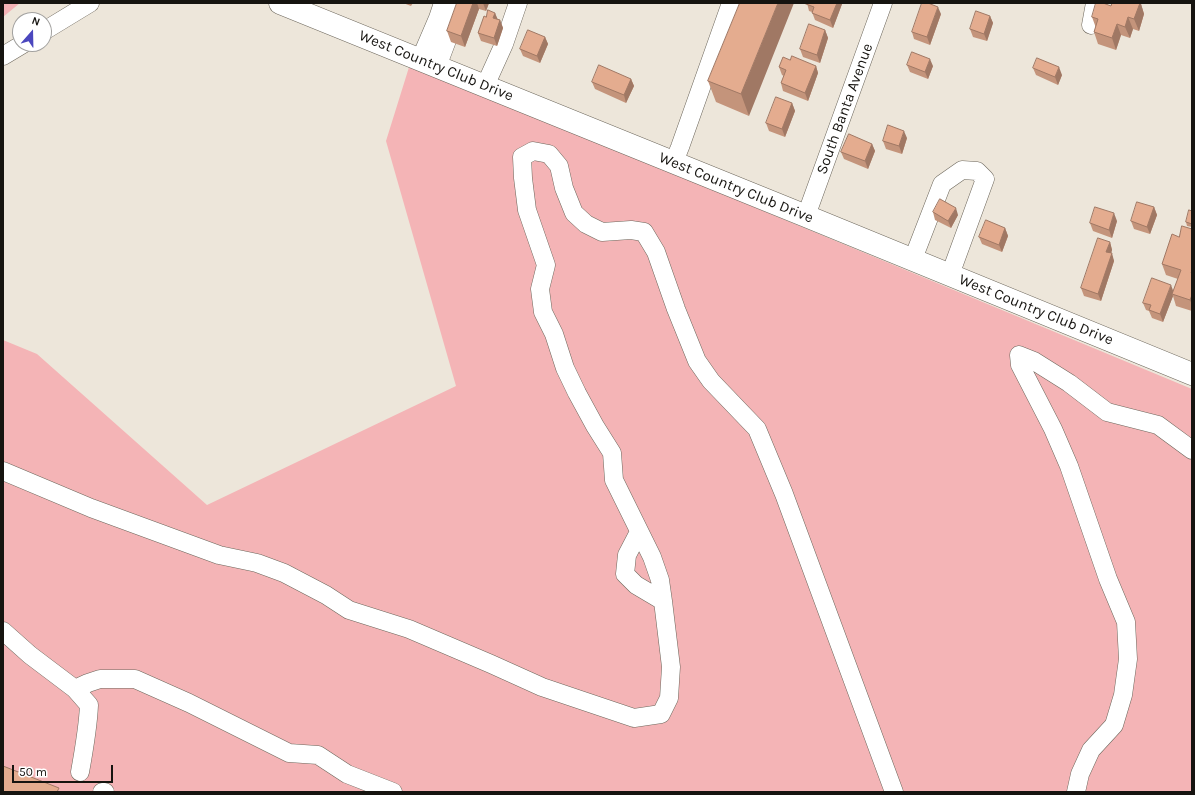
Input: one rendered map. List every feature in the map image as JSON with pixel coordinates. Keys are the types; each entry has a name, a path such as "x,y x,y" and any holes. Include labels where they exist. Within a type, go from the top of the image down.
{"main road":[{"name":"West Country Club Drive","path":"280,3 913,259 1192,374"}],"street":[{"path":"52,26 90,3"},
{"path":"429,63 438,18 443,3"},
{"path":"429,63 461,3"},
{"path":"485,86 504,44 518,3"},
{"path":"674,162 731,3"},
{"name":"South Banta Avenue","path":"806,216 883,3"},
{"path":"1091,25 1095,3"},
{"path":"3,56 12,51"},
{"path":"3,470 112,516 219,555 256,563 284,573 326,595 349,610 409,629 542,687 634,718 661,714 669,698 671,667 664,601 660,580 652,557 614,480 612,453 595,426 574,387 565,368 554,334 543,312 540,289 546,265 527,210 522,157 533,151 549,154 559,166 564,188 574,213 586,224 602,232 631,230 644,232 656,252 676,309 697,361 711,381 757,429 784,494 894,792"},
{"path":"913,259 942,184 962,170 977,171 985,179 950,275"},
{"path":"1076,792 1080,774 1091,750 1114,725 1121,702 1128,659 1126,622 1108,579 1069,466 1053,429 1020,365 1019,355 1034,361 1069,383 1107,412 1158,425 1192,450"},
{"path":"639,532 627,555 625,574 636,585 664,601"},
{"path":"3,631 30,655 75,689 89,705 86,742 80,772"},
{"path":"75,689 88,683 100,680 135,679 189,703 289,753 318,755 347,774 393,792"}],"shaded area":[{"path":"3,3 20,3 3,17"},
{"path":"410,64 1192,389 1192,792 3,792 3,340 37,354 207,505 456,386 386,141"}],"building":[{"path":"457,3 473,3 461,36 447,31"},
{"path":"740,3 778,3 741,94 708,81"},
{"path":"837,3 830,20 812,13 814,7 806,4"},
{"path":"922,3 928,3 938,7 927,37 912,32"},
{"path":"1096,3 1103,3 1111,6 1112,3 1140,3 1134,19 1128,17 1125,27 1117,24 1112,38 1094,32 1098,19 1092,17"},
{"path":"488,10 495,13 493,18 500,20 494,38 478,33 484,16 486,17"},
{"path":"976,11 990,16 984,34 970,29"},
{"path":"809,24 825,30 817,55 800,49"},
{"path":"528,30 545,37 537,56 520,49"},
{"path":"912,52 930,59 925,72 907,65"},
{"path":"792,56 816,66 805,93 781,83 786,70 779,67 783,57 790,60"},
{"path":"1037,58 1059,67 1055,77 1033,68"},
{"path":"599,65 631,79 624,95 592,82"},
{"path":"776,97 792,103 782,129 766,123"},
{"path":"888,125 904,131 899,146 883,141"},
{"path":"849,134 872,144 865,161 841,152"},
{"path":"940,199 956,208 948,221 933,212"},
{"path":"1137,202 1154,207 1147,227 1131,221"},
{"path":"1095,207 1114,213 1109,230 1090,223"},
{"path":"1189,210 1192,211 1192,224 1186,222"},
{"path":"986,220 1005,228 999,245 979,237"},
{"path":"1182,226 1192,229 1192,295 1190,300 1172,294 1181,270 1162,264 1172,234 1179,237"},
{"path":"1098,238 1110,242 1106,252 1112,253 1098,294 1081,288"},
{"path":"1152,278 1171,285 1160,314 1149,310 1151,305 1143,303"},
{"path":"3,766 59,788 57,792 3,792"}]}
